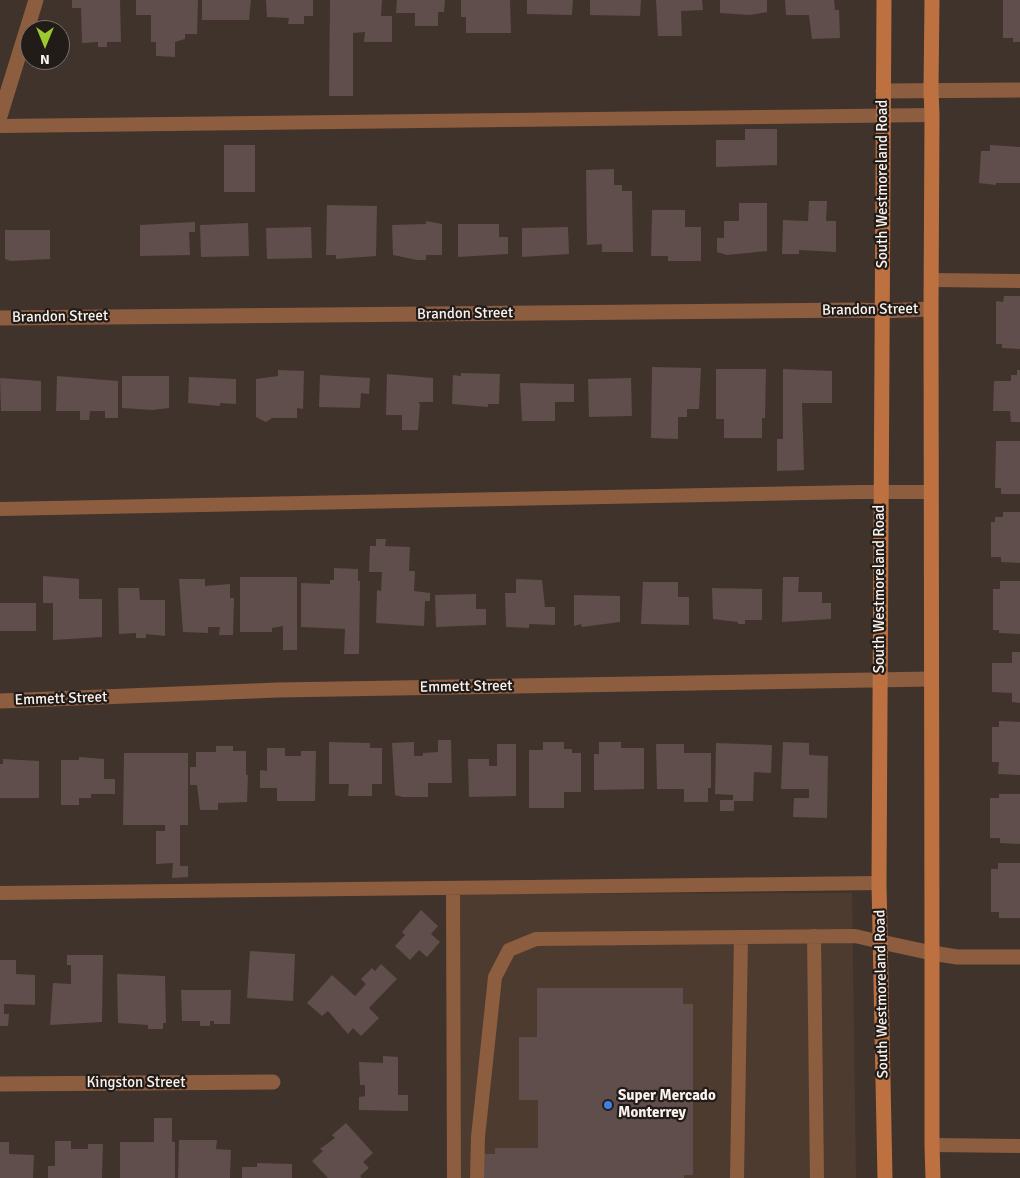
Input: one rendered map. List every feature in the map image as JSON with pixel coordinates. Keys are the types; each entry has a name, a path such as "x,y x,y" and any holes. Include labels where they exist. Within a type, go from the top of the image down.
{"main road":[{"name":"South Westmoreland Road","path":"884,0 879,883 885,1178"},
{"path":"932,0 930,309 933,1178"}],"street":[{"path":"0,116 36,0"},
{"path":"884,91 1020,90"},
{"name":"Brandon Street","path":"0,318 882,311 930,309"},
{"name":"Emmett Street","path":"0,701 278,690 931,679"},
{"path":"881,942 957,957 1020,957"},
{"name":"Kingston Street","path":"0,1084 273,1082"}],"lane":[{"path":"0,126 932,115"},
{"path":"930,280 1020,281"},
{"path":"0,509 931,492"},
{"path":"0,893 879,883"},
{"path":"453,888 454,1178"},
{"path":"814,936 817,1178"},
{"path":"477,1178 478,1137 495,977 509,950 536,939 855,936 881,942"},
{"path":"737,1178 741,937"},
{"path":"932,1145 1020,1146"}],"shaded area":[{"path":"852,893 856,1178 461,1178 459,894"}],"building":[{"path":"72,0 120,0 121,42 107,42 107,47 98,47 98,42 82,43 81,8 72,8"},
{"path":"136,0 198,0 197,34 185,34 185,39 175,42 175,57 156,56 156,42 151,42 151,15 136,15"},
{"path":"202,0 251,0 249,20 202,20"},
{"path":"266,0 313,0 313,16 304,16 304,24 288,24 289,18 267,17"},
{"path":"330,0 382,0 381,16 392,16 392,42 364,42 365,32 353,33 353,96 329,96"},
{"path":"397,0 445,0 444,12 438,12 438,26 415,26 415,13 396,13"},
{"path":"461,0 510,0 511,33 466,33 466,17 461,17"},
{"path":"527,0 573,0 572,15 527,14"},
{"path":"590,0 641,0 640,16 590,15"},
{"path":"656,0 702,0 703,10 681,11 682,36 658,36"},
{"path":"720,0 767,0 767,12 750,15 720,13"},
{"path":"785,0 834,0 835,10 839,10 840,38 812,39 809,15 786,15"},
{"path":"1003,0 1020,0 1020,42 1013,42 1013,38 1003,38"},
{"path":"745,129 777,129 777,165 716,167 716,140 745,140"},
{"path":"224,145 255,145 255,192 224,192"},
{"path":"990,145 1020,147 1020,183 996,183 996,185 979,183 981,151 990,151"},
{"path":"614,169 614,185 622,185 622,191 632,191 633,252 602,252 602,244 587,245 586,170"},
{"path":"809,201 827,201 826,221 836,221 836,252 799,250 799,254 782,254 783,220 808,221"},
{"path":"739,203 767,203 767,251 727,255 717,252 717,238 724,238 724,221 739,221"},
{"path":"327,205 377,206 376,256 336,259 336,255 326,255"},
{"path":"652,210 685,210 685,227 701,227 701,261 668,261 668,256 651,256"},
{"path":"426,221 442,224 442,255 426,255 426,260 417,260 393,255 392,225 426,224"},
{"path":"195,222 195,232 189,232 190,255 140,256 140,225"},
{"path":"248,223 249,256 201,257 200,225"},
{"path":"458,224 499,224 499,237 508,237 508,254 458,257"},
{"path":"311,227 312,258 267,259 266,228"},
{"path":"568,227 569,254 522,257 522,228"},
{"path":"5,230 50,230 50,259 11,261 5,259"},
{"path":"1004,296 1020,296 1020,349 1002,348 1002,344 996,344 996,301 1003,302"},
{"path":"652,367 701,368 699,409 687,409 687,417 678,417 678,439 651,438"},
{"path":"716,369 766,369 765,418 762,418 762,438 724,438 724,419 716,419"},
{"path":"783,369 832,371 832,403 802,403 804,470 777,471 777,439 783,439"},
{"path":"278,370 304,371 303,409 297,408 297,418 272,418 266,422 256,417 256,379 278,376"},
{"path":"1017,370 1020,370 1020,422 1011,422 1010,411 993,411 994,381 1011,381 1011,375 1017,375"},
{"path":"461,373 500,374 499,404 488,404 488,407 452,404 453,375 461,376"},
{"path":"387,374 433,378 433,402 418,402 420,404 418,430 402,430 402,415 386,415"},
{"path":"320,375 370,378 369,394 361,393 360,408 319,407"},
{"path":"57,376 118,381 118,418 105,418 105,411 90,411 89,420 80,420 80,411 56,411"},
{"path":"122,376 169,376 169,408 152,410 122,408"},
{"path":"189,377 236,379 236,404 220,403 220,406 188,403"},
{"path":"0,378 41,381 41,411 1,411"},
{"path":"631,378 632,416 589,417 588,379"},
{"path":"520,383 574,384 574,402 555,402 555,421 522,421"},
{"path":"996,441 1020,441 1020,494 1001,494 1001,488 995,488"},
{"path":"1003,512 1020,512 1020,563 1001,562 1001,557 991,557 991,522 995,522 995,517 1003,517"},
{"path":"376,539 386,539 385,546 410,547 409,571 415,571 414,591 430,593 430,601 425,601 424,626 376,623 377,590 381,591 382,572 369,572 370,546 376,546"},
{"path":"334,568 358,569 358,581 360,581 359,654 344,654 345,629 301,627 301,583 330,584 330,580 334,580"},
{"path":"43,576 79,579 79,599 102,599 102,637 53,640 53,603 43,603"},
{"path":"240,577 297,577 297,650 283,650 283,626 272,628 272,632 240,632"},
{"path":"783,577 799,577 798,592 822,592 822,603 831,603 831,619 782,622"},
{"path":"179,579 205,579 205,586 230,584 230,598 234,598 233,635 219,635 220,627 208,627 208,633 183,632"},
{"path":"516,579 542,580 545,607 555,607 555,625 529,624 529,628 506,627 505,593 516,593"},
{"path":"1000,581 1020,581 1020,634 999,633 999,630 993,630 993,589 1000,589"},
{"path":"643,582 678,582 678,597 689,597 689,625 641,624"},
{"path":"118,588 139,588 140,600 165,600 165,636 146,634 146,638 136,638 136,633 119,634"},
{"path":"712,588 762,589 762,620 745,620 745,624 738,624 738,622 713,619"},
{"path":"476,594 476,609 486,609 486,625 436,627 435,595"},
{"path":"574,595 620,596 620,622 582,627 581,624 574,626"},
{"path":"0,603 36,603 36,631 0,631"},
{"path":"1012,652 1020,652 1020,703 1012,702 1012,693 992,692 992,663 1012,663"},
{"path":"999,721 1020,722 1020,775 998,774 999,762 992,762 992,727 999,727"},
{"path":"438,740 451,740 452,783 428,783 428,797 403,797 395,795 392,743 414,742 414,756 423,756 423,753 438,752"},
{"path":"329,742 370,743 370,748 382,748 382,784 372,784 372,796 348,796 349,784 329,784"},
{"path":"543,742 564,742 564,749 572,749 572,753 581,753 581,792 564,792 564,808 529,808 529,750 543,750"},
{"path":"599,742 621,742 621,748 644,748 644,789 594,790 594,754 599,754"},
{"path":"783,742 809,743 809,755 828,756 827,818 793,817 794,798 809,798 809,789 781,789"},
{"path":"716,743 772,745 771,773 754,772 753,801 734,801 734,811 720,811 720,800 733,800 733,795 715,794"},
{"path":"497,744 516,744 516,796 469,797 468,759 489,759 489,766 497,766"},
{"path":"656,744 684,744 684,753 711,753 711,788 708,788 708,802 684,802 684,789 657,789"},
{"path":"216,746 233,746 233,751 246,751 246,775 248,775 247,802 218,803 218,810 200,810 197,785 190,785 190,767 196,767 196,752 216,752"},
{"path":"267,748 285,748 285,756 301,756 301,751 316,751 315,801 277,801 277,788 260,788 260,770 267,771"},
{"path":"124,753 188,753 188,825 180,825 180,866 188,866 188,877 172,878 173,863 156,864 156,831 165,831 165,825 123,825"},
{"path":"79,757 104,759 104,779 115,779 115,794 91,794 91,798 79,798 79,805 61,805 61,760 79,760"},
{"path":"3,759 39,761 39,798 0,798 0,764 3,764"},
{"path":"999,794 1020,794 1020,844 1000,843 1000,838 990,838 990,798 999,798"},
{"path":"998,863 1020,863 1020,918 999,918 999,912 991,912 991,869 998,869"},
{"path":"421,910 438,926 431,934 440,942 427,957 419,950 410,960 395,946 405,935 402,932"},
{"path":"250,951 295,954 293,1001 247,998"},
{"path":"67,955 103,955 102,1022 50,1025 53,983 71,984 71,965 67,965"},
{"path":"0,960 16,960 16,974 35,975 35,1005 4,1004 4,1014 9,1014 8,1026 0,1026"},
{"path":"381,964 397,979 369,1008 379,1018 361,1036 353,1028 348,1034 328,1011 322,1016 307,1003 332,975 355,996 366,984 361,979 372,968 375,971"},
{"path":"117,974 165,976 166,1023 163,1023 163,1029 148,1029 148,1025 118,1023"},
{"path":"537,988 683,988 683,1004 693,1004 693,1175 684,1175 684,1178 482,1178 482,1154 495,1154 495,1148 538,1148 538,1100 519,1100 519,1037 537,1037"},
{"path":"181,990 231,990 230,1024 214,1024 214,1021 210,1021 210,1026 200,1026 200,1021 182,1021"},
{"path":"383,1056 398,1057 398,1095 408,1095 408,1111 359,1110 359,1097 365,1096 365,1085 360,1085 359,1062 383,1063"},
{"path":"154,1118 172,1118 172,1142 175,1142 175,1178 120,1178 120,1142 154,1142"},
{"path":"346,1123 373,1153 363,1162 369,1168 360,1176 362,1178 328,1178 312,1161 323,1151 320,1149 335,1138 332,1135"},
{"path":"179,1140 217,1140 216,1149 231,1150 230,1178 178,1178"},
{"path":"55,1141 71,1141 71,1149 88,1149 88,1144 103,1144 102,1178 48,1178 48,1166 55,1166"},
{"path":"0,1142 9,1142 9,1154 34,1155 33,1178 0,1178"},
{"path":"257,1163 292,1164 292,1178 242,1178 242,1167 257,1167"}],"place":[{"name":"Super Mercado Monterrey","path":"608,1105"}]}
